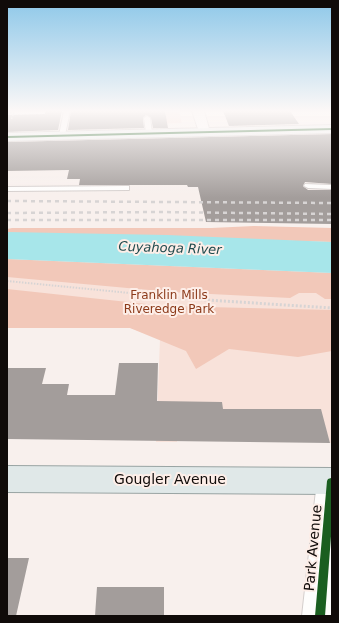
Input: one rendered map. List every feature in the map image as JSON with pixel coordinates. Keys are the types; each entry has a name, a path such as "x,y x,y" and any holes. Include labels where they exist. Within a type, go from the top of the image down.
{"main road":[{"name":"Gougler Avenue","path":"7,479 332,481"}],"street":[{"name":"Park Avenue","path":"320,616 332,481"}],"lane":[{"path":"308,186 332,187"},
{"path":"7,189 126,188"}],"path":[{"path":"7,281 168,297 332,308"}],"green space":[{"name":"Franklin Mills Riveredge Park","path":"7,259 332,273 332,443 330,443 320,409 178,409 177,442 156,442 160,339 130,328 7,328"}],"shaded area":[{"path":"254,226 332,228 332,242 7,233 7,229 12,228 211,228"},
{"path":"7,259 332,273 332,299 325,299 316,293 299,293 290,298 171,292 7,277"},
{"path":"7,289 165,306 332,310 332,351 298,357 229,349 196,369 186,351 130,328 7,328"}],"water":[{"name":"Cuyahoga River","path":"7,232 167,235 332,242 332,273 7,259"}],"building":[{"path":"85,140 332,140 332,184 305,182 303,186 308,190 332,190 332,224 206,222 198,187 188,187 187,185 79,185 80,179 67,179 69,170 7,171 7,142"},
{"path":"119,363 158,363 157,401 222,402 223,409 321,409 330,443 7,439 7,368 46,368 42,384 69,384 67,395 115,395"},
{"path":"7,558 29,558 16,616 7,616"},
{"path":"97,587 164,587 164,616 95,616"}],"railway":[{"path":"7,201 332,203"},
{"path":"7,213 158,212 332,214"},
{"path":"7,220 332,220"}],"cycle path":[{"path":"320,616 331,481"}]}
